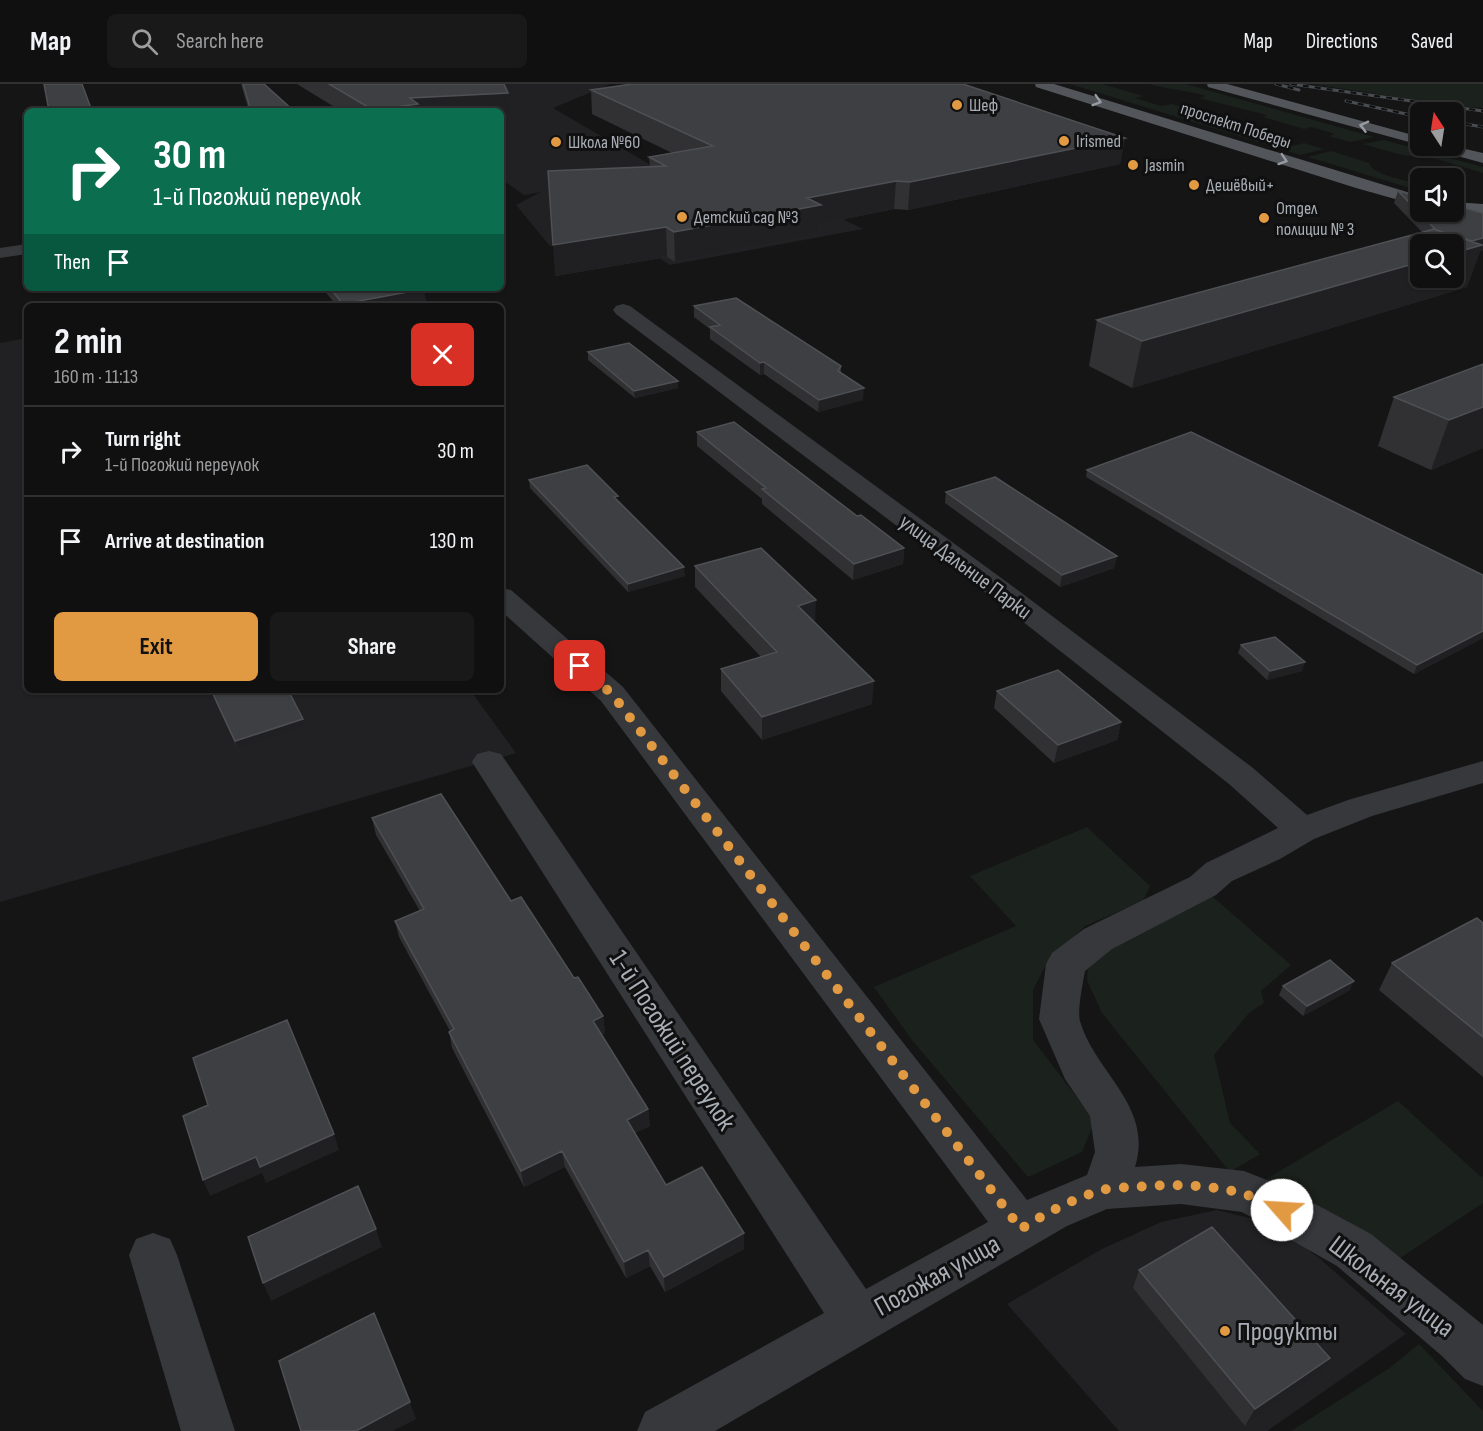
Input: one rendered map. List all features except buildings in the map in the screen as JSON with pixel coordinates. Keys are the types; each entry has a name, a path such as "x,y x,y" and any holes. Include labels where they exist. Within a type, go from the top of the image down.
{"main road":[{"name":"проспект Победы","path":"1041,84 1410,198"},
{"name":"проспект Победы","path":"1213,84 1410,138"},
{"path":"1464,153 1483,158"},
{"path":"1464,208 1483,209"},
{"path":"1464,209 1483,214"}],"street":[{"path":"0,253 24,249"},
{"name":"улица Дальние Парки","path":"623,310 1013,600 1241,776 1302,830"},
{"path":"504,599 612,694 1021,1229"},
{"name":"1-й Погожий переулок","path":"489,762 856,1319"},
{"path":"1105,1189 1117,1152 1111,1111 1080,1067 1059,1019 1066,964 1098,939 1203,886 1218,872 1267,850 1302,830 1360,808 1483,772"},
{"name":"Погожая улица","path":"664,1431 856,1319 943,1274 1051,1210 1105,1189 1181,1184 1244,1192 1264,1200"},
{"name":"Школьная улица","path":"1264,1200 1354,1250 1460,1338 1483,1361"},
{"path":"153,1255 208,1431"}],"shaded area":[{"path":"387,84 611,84 553,108 663,172 778,187 863,229 670,265 625,235 550,246 516,205 541,192 524,195 504,181 504,108 488,108"},
{"path":"1070,84 1103,84 1143,96 1135,98 1161,106 1172,104 1210,116 1206,117 1270,134 1261,136 1293,146 1304,143 1324,149 1300,155"},
{"path":"1149,84 1186,84 1374,137 1350,142 1329,136 1335,134 1312,127 1304,129 1263,117 1267,115 1199,98 1206,96"},
{"path":"1313,84 1483,84 1483,108 1464,106 1464,102 1427,102"},
{"path":"1384,140 1410,147 1410,156 1402,155 1363,144"},
{"path":"1331,151 1369,163 1383,174 1410,182 1410,188 1308,157"},
{"path":"1411,156 1443,156 1483,167 1483,173 1437,159"},
{"path":"24,339 24,693 472,693 516,753 0,902 0,343"},
{"path":"1087,827 1150,886 1143,901 1085,926 1046,965 1033,990 1033,1040 1095,1121 1082,1152 1028,1177 912,1040 874,987 1016,926 970,876"},
{"path":"1212,896 1291,965 1261,991 1264,1003 1250,1012 1214,1055 1230,1123 1260,1154 1230,1172 1102,1013 1087,980 1088,965 1103,953"},
{"path":"1398,1101 1481,1177 1483,1176 1483,1203 1379,1272 1244,1192"},
{"path":"1217,1210 1274,1224 1319,1258 1406,1334 1267,1431 1119,1431 1007,1304 1102,1249 1161,1222"},
{"path":"1419,1344 1483,1411 1483,1431 1291,1431 1391,1367"}],"railway":[{"path":"1276,84 1299,90"},
{"path":"1291,84 1483,111"},
{"path":"1346,101 1410,115"},
{"path":"1464,124 1483,127"}],"place":[{"name":"Шеф","path":"957,105"},
{"name":"Irismed","path":"1064,141"},
{"name":"Школа №60","path":"556,142"},
{"name":"Jasmin","path":"1133,165"},
{"name":"Дешёвый+","path":"1194,185"},
{"name":"Детский сад №3","path":"682,217"},
{"name":"Отдел полиции № 3","path":"1264,218"},
{"name":"Продукты","path":"1225,1331"}],"route":[{"path":"580,666 612,694 1021,1229 1051,1210 1105,1189 1181,1184 1244,1192 1282,1210"}]}
